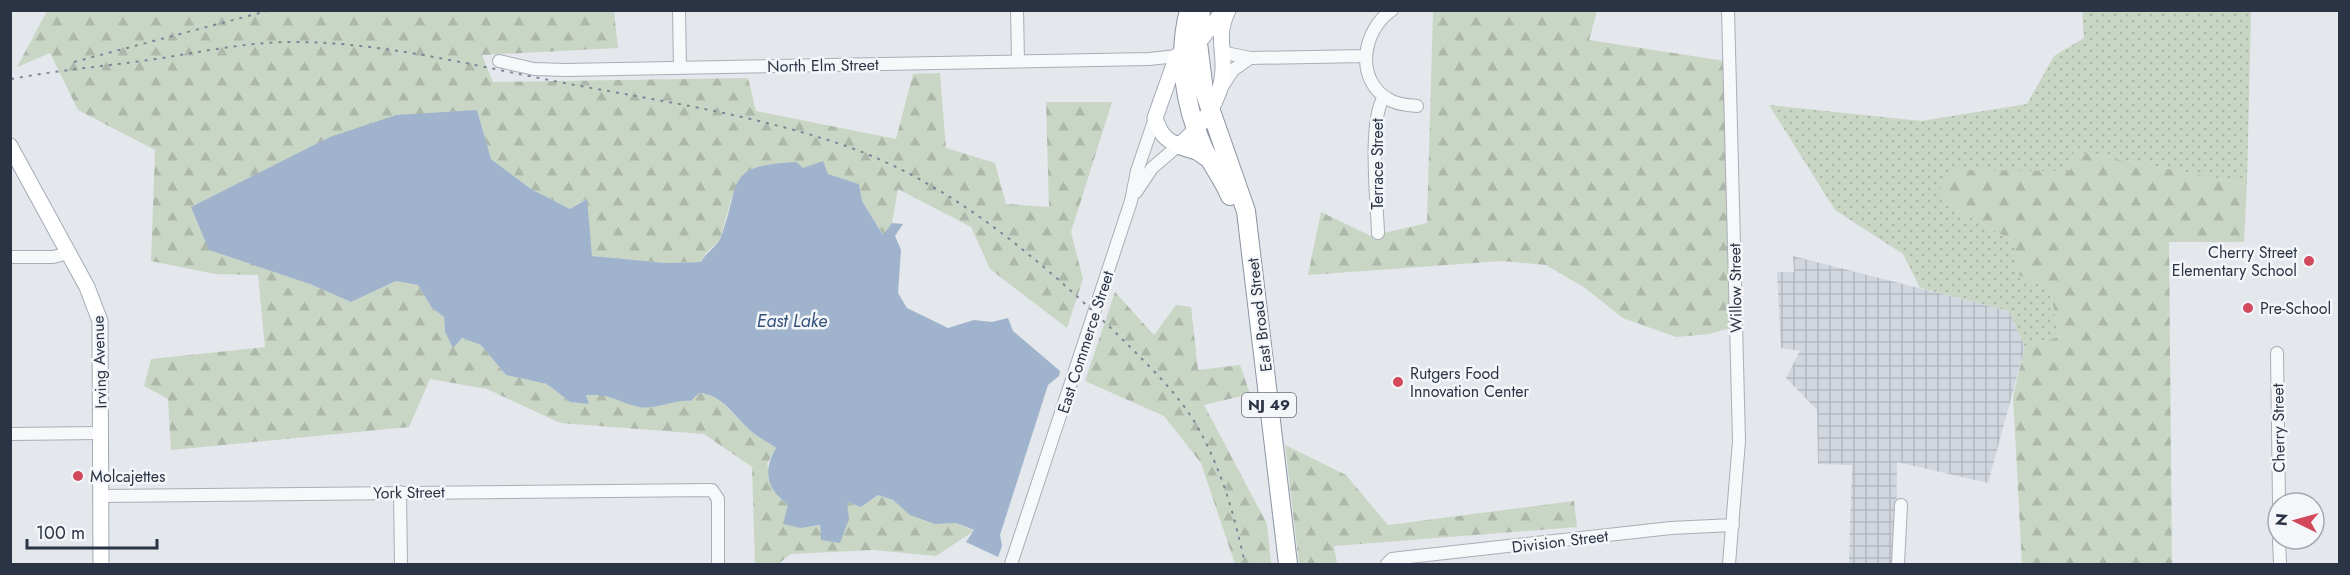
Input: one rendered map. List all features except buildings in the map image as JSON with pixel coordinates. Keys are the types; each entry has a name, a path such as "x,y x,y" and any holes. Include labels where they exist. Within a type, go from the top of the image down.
{"highway":[{"name":"NJ 49","path":"1186,50 1190,10"},
{"name":"NJ 49","path":"1186,50 1201,10"},
{"name":"East Broad Street","path":"1186,50 1204,91 1213,104 1219,166"},
{"name":"East Broad Street","path":"1186,50 1183,78 1197,130 1246,211 1288,564"},
{"path":"1179,145 1198,150 1219,166"}],"main road":[{"path":"1226,10 1221,28 1223,74 1213,104 1197,130 1179,145 1163,136 1155,118 1170,75 1186,50 1226,10"},
{"path":"1186,50 1221,52"},
{"name":"Irving Avenue","path":"11,148 98,310 100,321 101,564"}],"street":[{"path":"679,10 680,68"},
{"path":"1017,10 1018,61"},
{"path":"1392,10 1375,26 1367,44 1365,56 1371,76 1384,97 1400,104 1417,106"},
{"name":"Willow Street","path":"1728,10 1738,441 1729,564"},
{"name":"North Elm Street","path":"499,61 534,69 680,68 1149,59 1186,50"},
{"path":"1221,52 1250,58 1365,56"},
{"path":"1213,104 1230,74 1250,58"},
{"path":"1149,59 1162,65 1170,75"},
{"name":"Terrace Street","path":"1378,233 1375,125 1379,104 1384,97"},
{"name":"East Commerce Street","path":"1011,564 1131,201 1137,171 1155,118"},
{"path":"1131,201 1152,168 1179,145"},
{"path":"10,257 53,257 69,253"},
{"name":"Cherry Street","path":"2277,353 2279,491"},
{"path":"10,434 101,434"},
{"name":"York Street","path":"100,496 704,489 716,493 718,564"},
{"path":"400,492 400,564"},
{"path":"1898,564 1900,505"},
{"name":"Division Street","path":"1387,563 1400,558 1659,529 1733,525"}],"shaded area":[{"path":"1793,256 2009,311 2025,347 1988,483 1897,462 1896,564 1849,564 1852,465 1818,464 1817,410 1786,378 1800,351 1781,348 1777,272 1794,272"}],"green space":[{"path":"47,11 614,11 618,48 482,55 493,82 748,78 756,111 896,139 913,74 940,73 946,148 995,163 1006,204 1049,207 1046,102 1112,102 1071,232 1083,279 1067,328 990,269 971,227 898,189 892,223 884,236 862,201 859,184 828,174 731,199 720,240 705,254 701,262 666,263 591,256 586,199 570,209 531,189 491,159 477,110 310,284 351,302 396,281 418,285 432,308 444,317 445,332 453,347 462,338 481,345 506,375 547,384 570,402 589,404 586,395 608,394 642,407 676,399 691,401 698,393 715,398 752,432 776,448 767,464 779,498 788,505 801,528 821,525 847,502 861,507 878,495 893,500 911,515 935,524 956,523 974,531 936,556 873,550 791,554 778,564 755,564 752,467 704,434 560,423 487,389 430,379 409,427 171,450 168,399 144,386 151,359 265,347 258,275 215,274 151,261 155,150 78,110 50,53 17,67"},
{"path":"1433,11 1597,11 1589,40 1725,61 1737,326 1709,334 1676,337 1623,318 1585,288 1546,265 1502,261 1308,275 1321,212 1371,236 1427,223"},
{"path":"2082,11 2251,11 2247,184 2074,151 2070,171 2022,172 1936,197 2016,243 2016,274 2050,288 2059,337 2025,347 2009,311 1920,288 1903,254 1835,210 1769,105 1921,121 2027,104 2054,56 2084,38"},
{"path":"2074,151 2247,184 2244,242 2169,242 2172,564 2022,564 2013,396 2025,347 2059,337 2050,288 2016,274 2016,243 1936,197 1952,170 2070,171"},
{"path":"1115,292 1154,335 1176,305 1191,307 1198,370 1240,365 1250,394 1204,405 1267,524 1271,564 1235,564 1201,463 1164,416 1085,381"},
{"path":"1285,445 1346,475 1388,525 1574,501 1577,527 1334,546 1337,564 1299,564"}],"water":[{"name":"East Lake","path":"477,110 491,159 531,189 570,209 587,199 592,256 666,263 701,262 721,237 739,180 756,168 796,162 803,168 823,161 828,174 859,184 862,201 883,235 892,223 903,224 895,236 901,250 898,293 907,308 948,328 974,320 992,322 1008,318 1013,331 1060,371 1059,376 1048,385 1000,535 1002,546 998,557 966,542 974,530 956,523 935,524 910,515 893,500 878,495 861,507 847,502 849,519 840,543 821,540 820,525 801,528 783,524 788,505 771,486 768,472 776,448 752,432 715,398 699,393 691,401 646,408 595,395 586,395 589,404 570,402 547,384 506,375 481,345 462,338 453,348 445,332 444,317 432,308 418,285 396,281 351,302 310,284 209,250 191,207 330,137 396,115"}],"railway":[{"path":"74,62 271,10"},
{"path":"11,79 241,46 276,42 326,43 393,50 738,116 843,145 920,179 990,225 1087,305 1148,365 1186,409 1212,455 1226,491 1245,564"}],"place":[{"name":"Cherry Street Elementary School","path":"2309,261"},
{"name":"Pre-School","path":"2248,308"},
{"name":"Rutgers Food Innovation Center","path":"1398,382"},
{"name":"Molcajettes","path":"78,476"}]}
